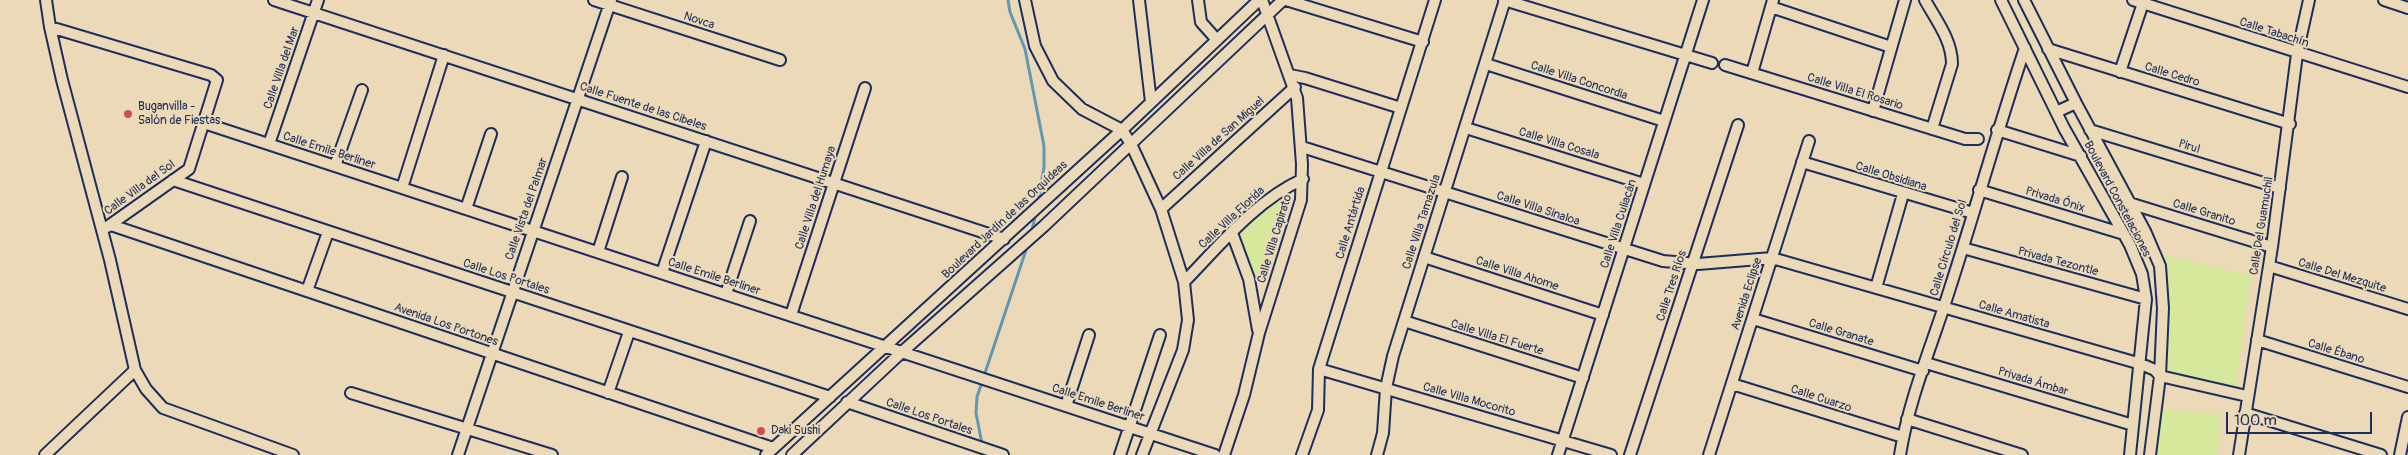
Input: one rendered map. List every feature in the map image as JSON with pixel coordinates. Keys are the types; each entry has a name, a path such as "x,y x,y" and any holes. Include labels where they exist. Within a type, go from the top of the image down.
{"street":[{"path":"46,0 62,80 106,227 110,260 135,370 146,389 163,408 293,455"},
{"name":"Calle Fuente de las Cibeles","path":"274,0 1004,239"},
{"name":"Calle Villa del Mar","path":"269,144 318,0"},
{"name":"Novca","path":"594,0 610,3 780,60"},
{"path":"1025,0 1036,46 1053,81 1082,109 1122,130 1131,144 1161,209 1184,282 1188,320 1183,350 1142,455"},
{"path":"1139,0 1151,102"},
{"path":"1198,0 1201,22 1216,40"},
{"name":"Boulevard Jardín de las Orquídeas","path":"770,451 1004,239 1067,178 1122,130 1260,0"},
{"name":"Calle Villa Capirato","path":"1224,455 1244,395 1259,333 1301,200 1303,178 1302,148 1295,88 1260,0"},
{"path":"792,455 902,352 1044,226 1285,0 1423,42"},
{"name":"Calle Antártida","path":"1302,455 1318,410 1319,369 1436,0"},
{"path":"1505,0 1712,63"},
{"name":"Calle Villa Tamazula","path":"1377,455 1384,426 1386,388 1404,322 1505,0"},
{"name":"Calle Villa Culiacán","path":"1558,455 1703,0"},
{"path":"1873,111 1905,0"},
{"path":"1925,0 1950,44 1952,54 1952,64 1932,129"},
{"name":"Boulevard Constelaciones","path":"2001,0 2056,112 2138,261 2146,299 2142,365 2130,455"},
{"name":"Boulevard Constelaciones","path":"2024,0 2076,104 2145,231 2160,266 2163,308 2157,373"},
{"name":"Calle Del Guamuchil","path":"2239,455 2290,124 2297,54 2309,0"},
{"path":"2384,0 2408,8"},
{"path":"2120,72 2140,1"},
{"name":"Calle Tabachín","path":"2140,1 2297,54 2408,87"},
{"name":"Calle Vista del Palmar","path":"458,455 610,3"},
{"path":"1752,73 1772,4 1891,46"},
{"name":"Calle Villa del Sol","path":"50,27 216,78 217,82 191,165 173,180 106,227"},
{"name":"Calle Círculo del Sol","path":"1900,455 1907,420 1963,248 1997,130 2026,48"},
{"name":"Calle Cedro","path":"2048,49 2290,124"},
{"path":"402,188 444,55"},
{"name":"Calle Villa Concordia","path":"1486,64 1664,121"},
{"name":"Calle Villa El Rosario","path":"1725,65 1964,139 1978,139"},
{"path":"1290,75 1401,108"},
{"name":"Calle Villa del Humaya","path":"791,316 865,88"},
{"name":"Calle Villa de San Miguel","path":"1161,209 1295,88"},
{"path":"335,166 362,90"},
{"path":"2056,112 2076,104"},
{"name":"Calle Emile Berliner","path":"204,122 1215,455"},
{"name":"Calle Tres Ríos","path":"1630,455 1738,126"},
{"name":"Calle Villa Cosala","path":"1466,128 1644,184"},
{"path":"1997,130 2081,156"},
{"name":"Pirul","path":"2090,130 2280,188"},
{"path":"466,209 490,134"},
{"path":"662,273 706,141"},
{"name":"Avenida Eclipse","path":"1709,455 1809,141"},
{"name":"Calle Villa Sinaloa","path":"1302,148 1663,262 1692,264 1772,258"},
{"name":"Calle Obsidiana","path":"1802,162 1973,214"},
{"path":"598,252 622,177"},
{"name":"Calle Villa Florida","path":"1184,282 1232,232 1264,203 1303,178"},
{"name":"Calle Los Portales","path":"173,180 830,397"},
{"name":"Privada Ónix","path":"1979,190 2124,234"},
{"path":"1876,288 1903,194"},
{"name":"Calle Granito","path":"2129,203 2272,247"},
{"path":"726,294 750,221"},
{"name":"Avenida Los Portones","path":"106,227 307,291 492,353 770,451"},
{"path":"307,291 328,232"},
{"path":"1232,232 1249,279 1259,333"},
{"name":"Privada Tezontle","path":"1963,248 2146,299"},
{"name":"Calle Villa Ahome","path":"1424,257 1603,315"},
{"name":"Calle Amatista","path":"1772,258 2142,365 2157,373 2247,396"},
{"name":"Calle Del Mezquite","path":"2269,266 2408,309"},
{"name":"Calle Granate","path":"1752,319 1924,367"},
{"name":"Calle Villa El Fuerte","path":"1404,322 1583,378"},
{"path":"608,393 629,332"},
{"path":"1066,406 1089,335"},
{"path":"1120,455 1160,335"},
{"name":"Calle Ébano","path":"2257,340 2408,387"},
{"name":"Privada Ámbar","path":"1924,367 2133,425"},
{"name":"Calle Villa Mocorito","path":"1319,369 1611,455"},
{"path":"45,455 135,370"},
{"path":"2150,455 2157,373"},
{"name":"Calle Cuarzo","path":"1732,384 1903,437"},
{"path":"351,393 552,455"},
{"name":"Calle Los Portales","path":"847,402 1003,455"},
{"path":"2245,412 2381,455"},
{"path":"2400,455 2408,417"},
{"path":"1907,420 2022,455"}],"green space":[{"path":"1286,188 1251,302 1245,265 1229,227"},
{"path":"2160,254 2251,276 2235,391 2159,368 2167,279"},
{"path":"2161,408 2221,415 2217,455 2155,455"}],"waterway":[{"path":"1008,0 1010,12 1025,49 1044,146 1044,167 1038,202"},
{"path":"1031,234 1036,213"},
{"path":"982,444 976,413 977,397 1027,247"},
{"path":"2135,455 2147,338"}],"place":[{"name":"Buganvilla - Salón de Fiestas","path":"128,114"},
{"name":"Daki Sushi","path":"761,431"}]}
